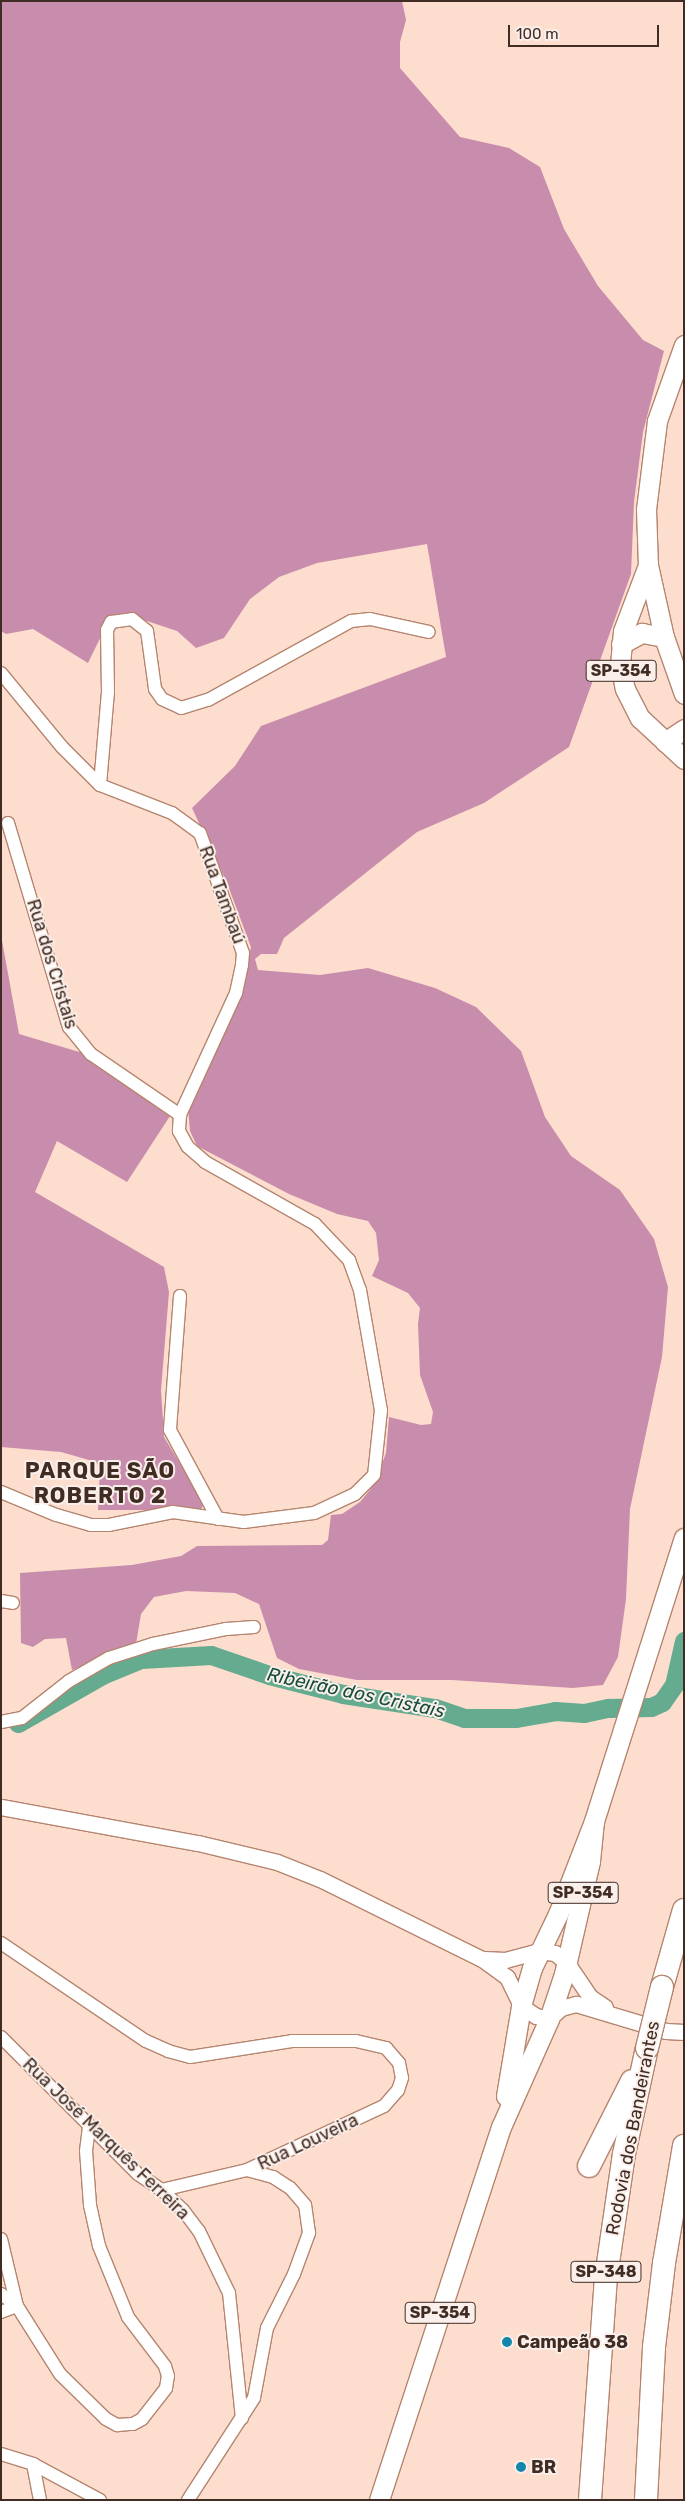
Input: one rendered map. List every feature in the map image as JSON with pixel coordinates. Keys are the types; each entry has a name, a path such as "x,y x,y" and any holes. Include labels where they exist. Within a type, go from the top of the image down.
{"highway":[{"name":"Rodovia dos Bandeirantes","path":"590,2500 592,2437 606,2277 624,2154 662,1987 684,1910"},
{"path":"589,2166 647,2050"},
{"name":"SP-348","path":"646,2500 655,2338 684,2146"}],"main road":[{"name":"SP-354","path":"684,344 657,421 646,503 648,564 664,637 684,694"},
{"name":"SP-354","path":"648,564 629,612 621,644 620,664 625,689 640,718 684,759"},
{"path":"621,644 642,633 664,637"},
{"path":"665,742 684,729"},
{"name":"SP-354","path":"500,2127 522,2006 539,1951 558,1914 594,1821 684,1538"},
{"name":"SP-354","path":"379,2500 500,2127 549,2019 567,1963 590,1860 594,1821"}],"street":[{"path":"100,785 108,692 107,630 110,622 132,619 147,631 155,689 162,699 181,708 208,700 352,621 370,619 430,632"},
{"name":"Rua Tambaú","path":"1,673 62,747 100,785 172,813 200,834 243,953 236,993 180,1114"},
{"name":"Rua dos Cristais","path":"8,823 69,1027 91,1054 180,1114"},
{"path":"1,1492 56,1515 91,1525 109,1525 174,1512 218,1519 260,1521 314,1513 355,1494 374,1475 381,1410 360,1290 348,1260 315,1224 206,1162 188,1147 178,1131 180,1114"},
{"path":"180,1296 170,1430 218,1519"},
{"path":"1,1722 22,1718 69,1681 109,1658 153,1644 226,1629 254,1628"},
{"path":"1,1807 198,1843 277,1862 320,1879 482,1958 507,1977 522,2006 528,2013 549,2019 562,2008 576,2004 666,2031 684,2032"},
{"name":"Rua Louveira","path":"1,1944 146,2041 190,2057 292,2040 356,2041 386,2048 399,2063 402,2078 398,2090 388,2102 247,2170 162,2190"},
{"path":"482,1958 505,1960 539,1951 555,1953 567,1963 590,1997 619,2017"},
{"name":"Rua José Marquês Ferreira","path":"1,2037 138,2174 162,2190 199,2231 225,2279 242,2418"},
{"path":"1,2294 16,2306 60,2374 106,2420 117,2425 133,2424 142,2419 166,2388 168,2376 165,2366 128,2317 99,2246 90,2197 86,2151 89,2126"},
{"path":"188,2500 257,2392 267,2328 296,2268 309,2226 305,2205 290,2188 273,2177 247,2170"},
{"path":"1,2239 16,2306"},
{"path":"1,2312 16,2306"},
{"path":"1,2454 33,2464 100,2500"},
{"path":"33,2464 40,2500"}],"shaded area":[{"path":"1,1 402,1 406,20 400,42 400,68 460,137 509,148 540,167 564,229 598,286 643,340 664,351 643,432 634,502 631,574 569,747 484,803 417,832 284,938 277,954 261,954 255,959 258,970 320,975 368,968 435,988 476,1007 521,1051 545,1117 571,1156 620,1190 654,1239 668,1287 662,1357 630,1509 626,1599 618,1657 603,1685 573,1688 452,1680 357,1680 299,1669 277,1658 259,1604 235,1593 186,1591 154,1597 141,1614 136,1644 72,1670 66,1638 45,1639 33,1647 21,1643 20,1573 132,1565 181,1556 197,1546 322,1545 328,1540 331,1515 342,1514 360,1502 374,1485 386,1453 389,1417 421,1425 431,1424 433,1412 420,1375 418,1324 420,1308 408,1293 372,1276 379,1260 376,1233 368,1221 337,1214 289,1194 197,1146 190,1131 188,1107 244,980 251,947 227,883 192,808 235,766 261,726 446,657 427,544 317,563 279,577 250,599 224,638 196,648 177,631 144,620 110,618 88,663 33,629 6,634 1,631"},
{"path":"1,935 19,1034 86,1054 168,1110 170,1116 127,1182 57,1141 35,1192 164,1267 169,1292 161,1390 164,1437 197,1492 203,1505 201,1510 98,1510 100,1469 96,1462 61,1452 1,1447"}],"waterway":[{"name":"Ribeirão dos Cristais","path":"18,1723 102,1675 141,1659 211,1655 269,1675 343,1694 435,1708 464,1718 516,1718 555,1711 584,1713 608,1708 651,1707 662,1702 674,1685 684,1641"}],"place":[{"name":"Campeão 38","path":"507,2342"},
{"name":"BR","path":"521,2467"}],"district":[{"name":"PARQUE SÃO ROBERTO 2","path":"100,1482"}]}
